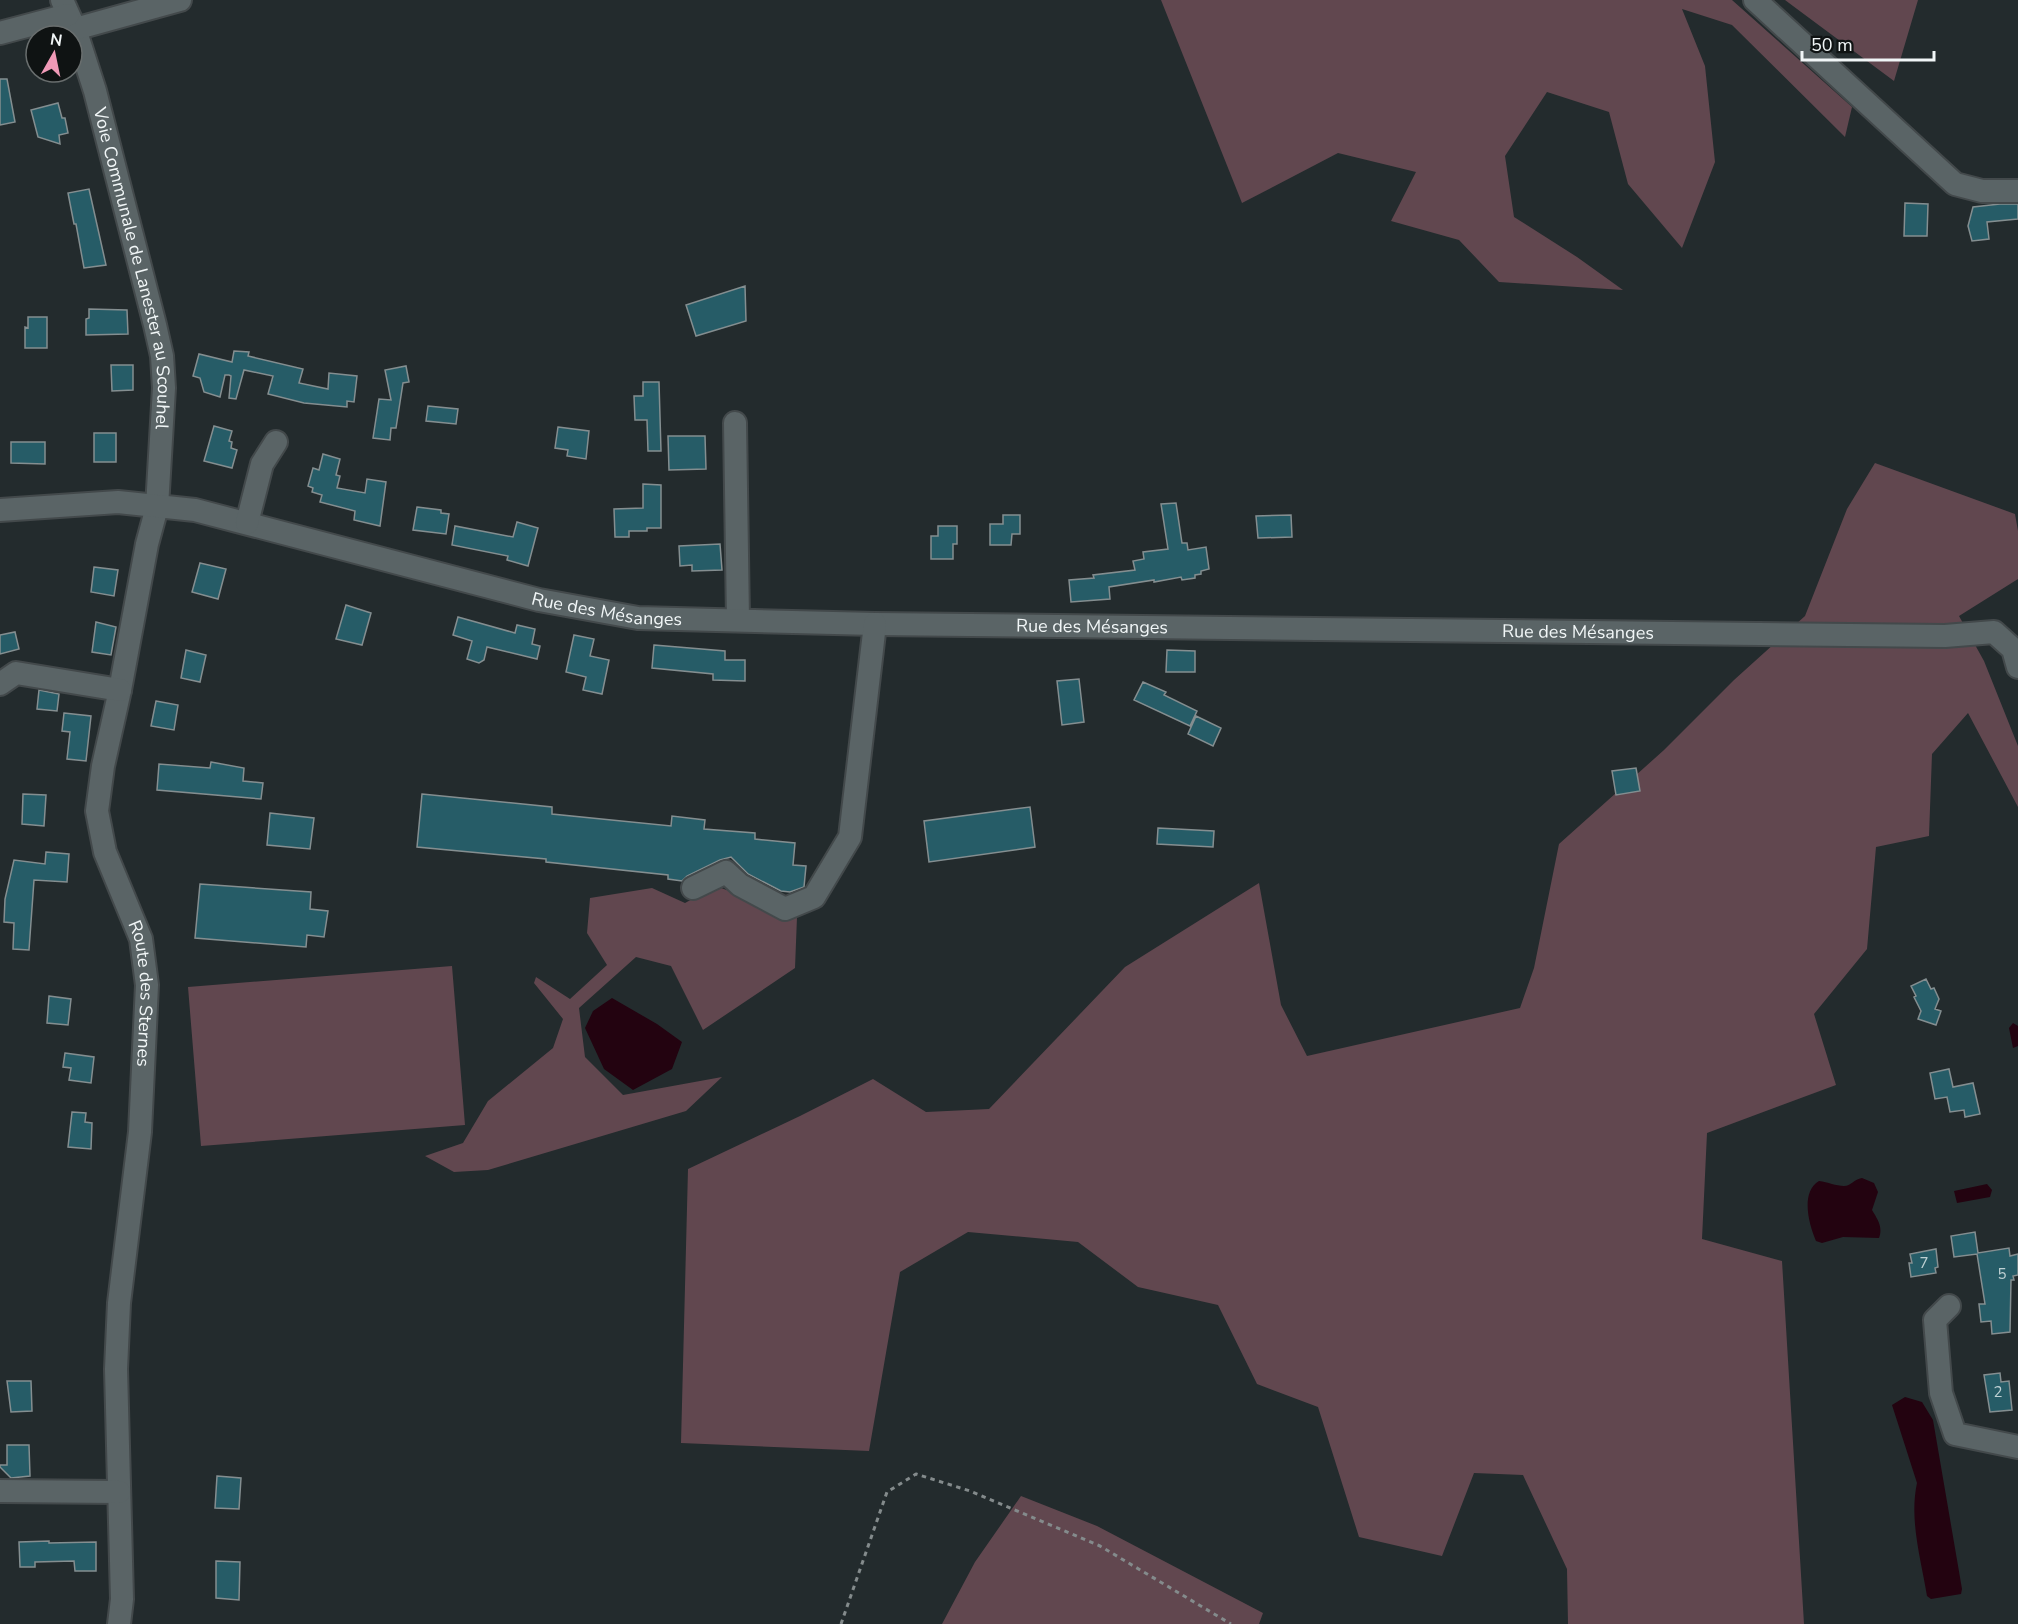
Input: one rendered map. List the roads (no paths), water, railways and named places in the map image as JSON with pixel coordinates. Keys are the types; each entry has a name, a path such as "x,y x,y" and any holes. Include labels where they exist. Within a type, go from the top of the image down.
{"street":[{"path":"0,33 68,15 180,0"},
{"path":"1755,0 1955,184 1982,191 2018,191"},
{"name":"Voie Communale de Lanester au Scouhel","path":"68,15 95,92 162,356 164,424 157,507"},
{"path":"735,423 738,620"},
{"path":"246,523 262,464 276,442"},
{"name":"Rue des Mésanges","path":"0,510 118,502 195,510 539,600 638,618 875,624 1945,636 1994,632 2013,649 2018,667"},
{"name":"Route des Sternes","path":"119,1624 122,1599 116,1370 119,1314 140,1132 147,985 141,939 105,852 97,811 147,544 157,507"},
{"path":"693,888 726,872 740,885 785,909 814,897 850,837 875,624"},
{"path":"0,684 16,673 120,690"},
{"path":"1949,1306 1935,1320 1941,1393 1955,1434 2018,1447"},
{"path":"0,1491 119,1492"}]}
